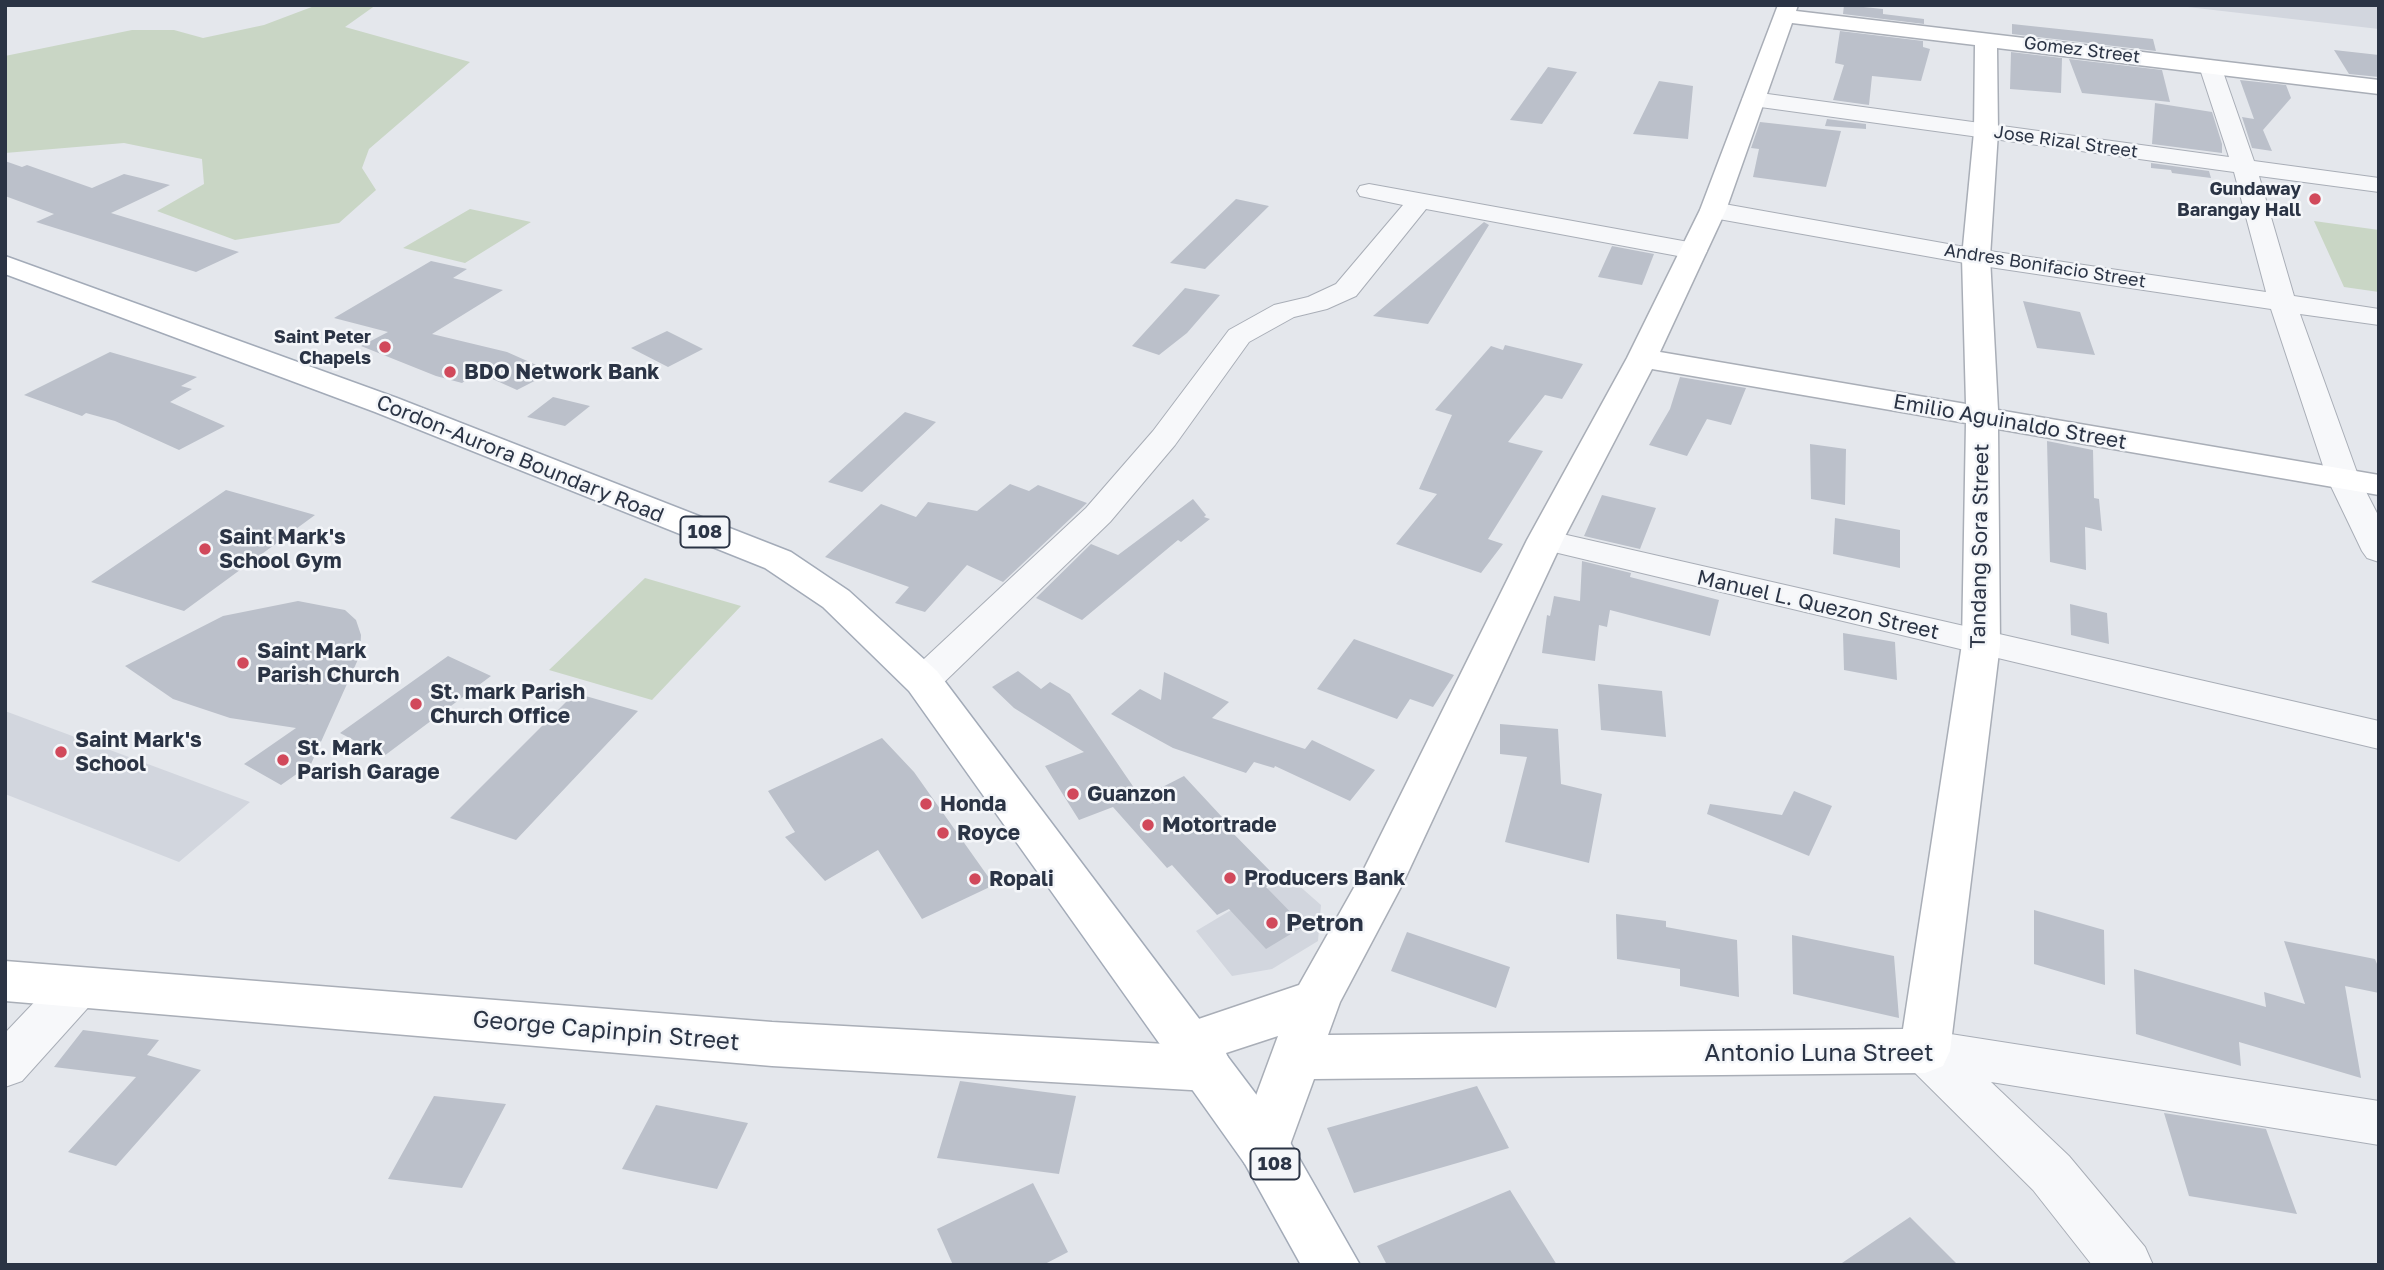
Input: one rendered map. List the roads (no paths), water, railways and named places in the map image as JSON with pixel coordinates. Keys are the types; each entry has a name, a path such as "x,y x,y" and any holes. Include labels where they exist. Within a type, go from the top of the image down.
{"street":[{"name":"Gomez Street","path":"1786,10 2379,87"},
{"path":"1264,1146 1315,999 1380,883 1545,540 1642,358 1713,210 1786,10"},
{"name":"Tandang Sora Street","path":"1925,1051 1981,644 1982,417 1976,257 1986,132 1986,38"},
{"path":"2210,66 2244,166 2282,302 2343,478 2379,551"},
{"name":"Jose Rizal Street","path":"1753,99 2379,185"},
{"path":"1368,191 1694,251"},
{"path":"923,681 1098,515 1164,438 1239,336 1284,311 1317,303 1346,290 1419,202"},
{"name":"Andres Bonifacio Street","path":"1713,210 1976,257 2379,317"},
{"name":"Cordon-Aurora Boundary Road","path":"5,264 386,405 779,560 836,600 923,681 1112,944 1199,1056 1264,1146 1332,1265"},
{"name":"Emilio Aguinaldo Street","path":"1642,358 2379,485"},
{"name":"Manuel L. Quezon Street","path":"1545,540 2379,735"},
{"name":"George Capinpin Street","path":"5,981 772,1044 1199,1056 1262,1021 1315,999"},
{"path":"5,1066 78,987"},
{"path":"1925,1051 2051,1173 2126,1265"},
{"name":"Antonio Luna Street","path":"1295,1057 1925,1051 2379,1123"}],"place":[{"name":"Gundaway Barangay Hall","path":"2315,199"},
{"name":"Saint Peter Chapels","path":"385,347"},
{"name":"BDO Network Bank","path":"450,372"},
{"name":"Saint Mark's School Gym","path":"205,549"},
{"name":"Saint Mark Parish Church","path":"243,663"},
{"name":"St. mark Parish Church Office","path":"416,704"},
{"name":"Saint Mark's School","path":"61,752"},
{"name":"St. Mark Parish Garage","path":"283,760"},
{"name":"Guanzon","path":"1073,794"},
{"name":"Honda","path":"926,804"},
{"name":"Motortrade","path":"1148,825"},
{"name":"Royce","path":"943,833"},
{"name":"Producers Bank","path":"1230,878"},
{"name":"Ropali","path":"975,879"},
{"name":"Petron","path":"1272,923"}]}
